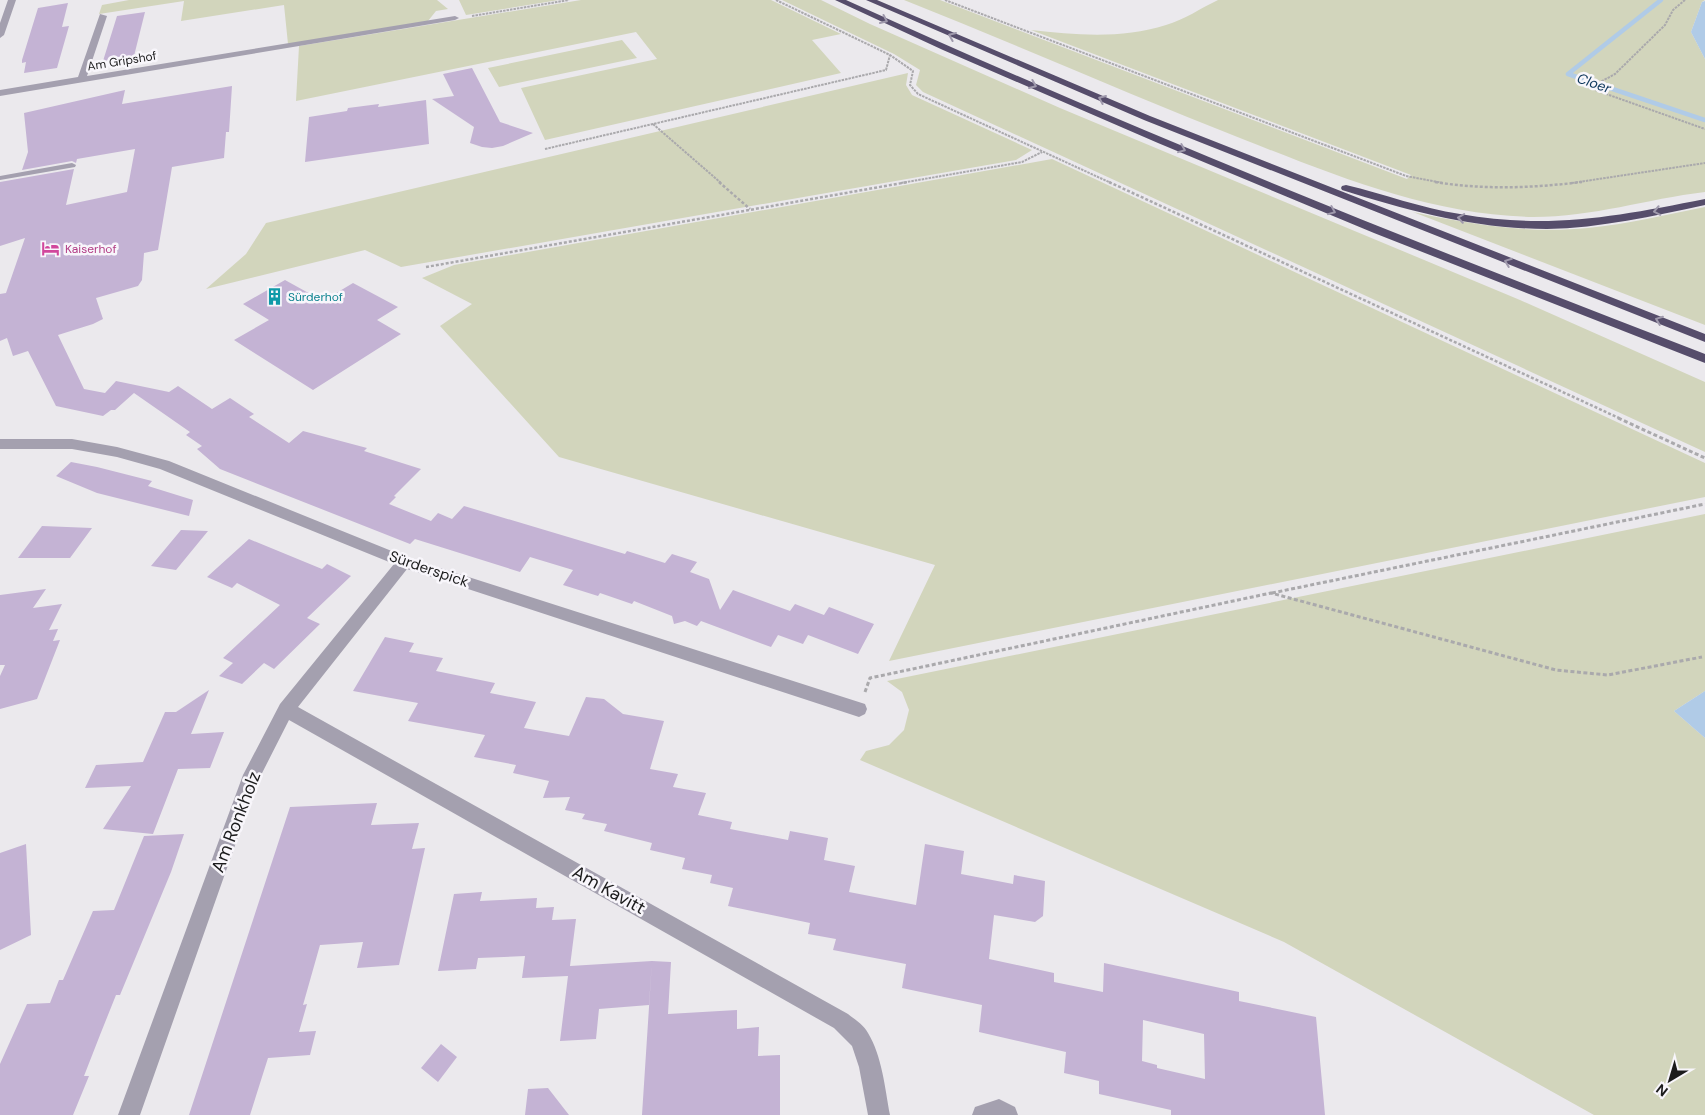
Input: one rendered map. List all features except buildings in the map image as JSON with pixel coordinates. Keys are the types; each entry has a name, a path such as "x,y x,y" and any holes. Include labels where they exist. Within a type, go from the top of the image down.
{"highway":[{"path":"840,0 1125,125 1377,229 1705,359"},
{"path":"870,0 1000,56 1273,168 1705,338"},
{"path":"1273,168 1333,184 1388,202 1442,215 1493,223 1539,226 1577,224 1621,219 1705,202"}],"street":[{"path":"0,35 12,0"},
{"name":"Am Gripshof","path":"82,80 102,16"},
{"name":"Am Gripshof","path":"0,92 456,18"},
{"name":"Sürderspick","path":"0,444 72,444 117,452 164,466 404,562 859,708"},
{"name":"Am Ronkholz","path":"129,1115 249,782 286,709 404,562"},
{"name":"Am Kavitt","path":"286,709 841,1021 860,1039 870,1067 879,1115"},
{"path":"984,1115 999,1110 1007,1115"}],"lane":[{"path":"0,178 72,165"}],"path":[{"path":"456,18 569,0"},
{"path":"776,0 890,55 913,71 910,85 918,94 1705,458"},
{"path":"945,0 1388,169 1421,179 1485,188 1519,188 1705,163"},
{"path":"1685,0 1673,10 1665,26 1615,74 1592,86 1595,90 1705,129"},
{"path":"545,149 886,70 890,55"},
{"path":"653,124 751,210"},
{"path":"426,266 1022,162 1043,151"},
{"path":"859,708 870,678 1705,504"},
{"path":"1272,593 1556,670 1608,675 1702,657"}],"green space":[{"path":"129,0 437,0 448,9 436,11 428,21 288,44 284,5 181,21 184,1 99,14 102,5"},
{"path":"459,0 559,0 466,15"},
{"path":"581,0 771,0 841,34 812,40 841,73 545,140 521,88 657,59 636,32 296,101 299,46"},
{"path":"782,0 821,0 870,24 1060,108 1520,300 1705,382 1705,452 923,92 916,85 920,70 894,54"},
{"path":"904,0 940,0 1407,179 1411,175 1031,30 1099,35 1133,32 1173,23 1218,0 1705,0 1702,2 1691,32 1705,59 1705,192 1599,211 1533,217 1495,215 1422,202 1386,192 1280,154"},
{"path":"622,40 637,58 499,87 488,68"},
{"path":"908,73 906,85 912,95 1032,150 1016,160 401,267 365,250 206,289 246,254 266,223"},
{"path":"1052,159 1705,463 1705,497 889,661 935,565 559,457 440,326 472,304 422,278 454,265"},
{"path":"1705,207 1705,325 1413,212 1499,227 1566,230 1617,224"},
{"path":"1705,514 1705,691 1674,711 1705,738 1705,1115 1594,1115 1284,942 860,760 866,751 889,745 904,730 909,710 902,692 887,681"}],"water":[{"path":"1705,1 1705,59 1691,32 1702,2"},
{"path":"1705,691 1705,738 1674,711"}],"waterway":[{"name":"Cloer","path":"1661,0 1568,74 1705,120"}],"place":[{"name":"Kaiserhof","path":"51,249"},
{"name":"Sürderhof","path":"274,297"}]}
